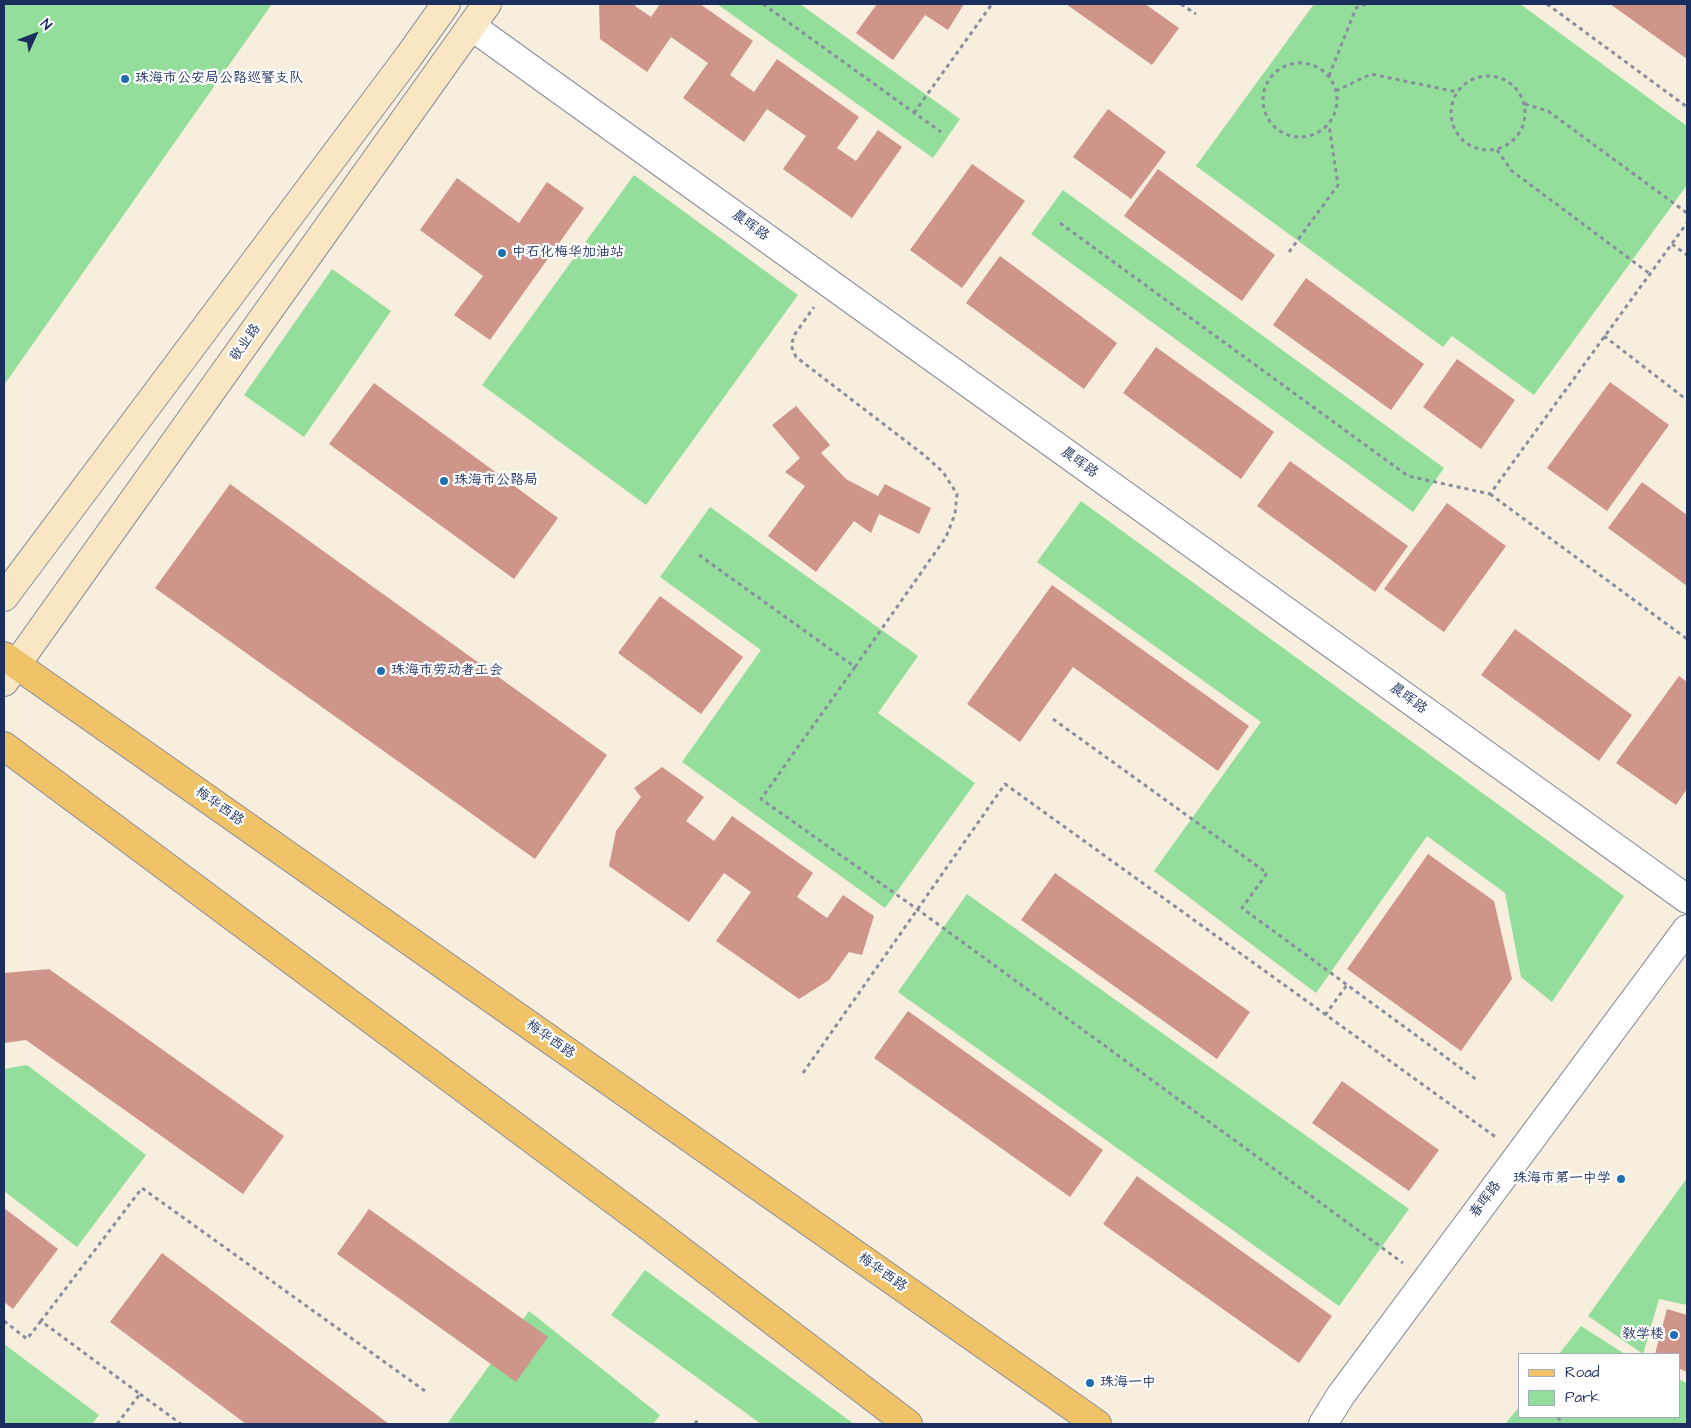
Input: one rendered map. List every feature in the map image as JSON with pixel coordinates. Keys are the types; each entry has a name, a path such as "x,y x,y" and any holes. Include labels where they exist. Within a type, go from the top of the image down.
{"main road":[{"path":"4,597 446,4"},
{"name":"敬业路","path":"8,667 487,4"},
{"name":"梅华西路","path":"8,667 1097,1424"},
{"path":"4,746 634,1215 908,1424"}],"street":[{"name":"晨晖路","path":"471,26 1687,899"},
{"name":"春晖路","path":"1323,1424 1341,1395 1687,929"}],"path":[{"path":"763,4 941,132"},
{"path":"914,113 992,4"},
{"path":"1181,4 1196,14"},
{"path":"1329,76 1356,8 1366,4"},
{"path":"1547,4 1687,107"},
{"path":"1301,62 1314,65 1329,76 1336,91 1338,103 1335,115 1329,125 1309,137 1297,138 1285,134 1274,127 1267,117 1263,105 1264,92 1268,80 1277,70 1288,64 1301,62"},
{"path":"1336,91 1371,74 1457,92"},
{"path":"1489,75 1502,78 1512,84 1520,93 1525,104 1524,122 1517,138 1497,150 1485,150 1474,147 1463,140 1455,130 1451,117 1452,105 1457,92 1465,83 1476,77 1489,75"},
{"path":"1525,104 1548,111 1687,213"},
{"path":"1288,252 1338,185 1329,125"},
{"path":"1497,150 1512,171 1650,274"},
{"path":"1490,494 1687,222"},
{"path":"1060,223 1408,476 1490,494 1687,640"},
{"path":"1672,244 1687,255"},
{"path":"830,284 794,334 791,345 796,356 924,454 943,472 957,494 955,514 946,537 761,799 917,909 1427,1280"},
{"path":"1604,336 1687,400"},
{"path":"699,555 855,666"},
{"path":"1053,719 1267,873 1242,908 1477,1080"},
{"path":"802,1074 1005,784 1520,1154"},
{"path":"1325,1015 1347,985"},
{"path":"4,1321 27,1339 142,1188 425,1391"},
{"path":"41,1321 181,1424"},
{"path":"117,1424 140,1394"},
{"path":"695,1424 698,1419"}],"green space":[{"path":"4,4 272,4 4,385"},
{"path":"717,4 800,4 960,119 933,158"},
{"path":"1314,4 1520,4 1687,126 1687,185 1534,395 1452,336 1443,347 1196,166"},
{"path":"634,175 798,295 646,505 482,385"},
{"path":"1063,190 1444,468 1413,512 1031,234"},
{"path":"332,269 391,311 304,437 244,395"},
{"path":"1081,501 1624,896 1552,1002 1521,977 1505,893 1427,836 1316,993 1154,871 1261,722 1037,562"},
{"path":"710,507 918,656 878,713 975,783 885,908 682,762 761,650 660,577"},
{"path":"967,894 1409,1209 1339,1306 898,992"},
{"path":"27,1065 146,1155 77,1247 4,1191 4,1069"},
{"path":"1687,1178 1687,1305 1659,1299 1643,1353 1588,1316"},
{"path":"645,1270 854,1424 761,1424 611,1315"},
{"path":"529,1311 660,1415 653,1424 447,1424"},
{"path":"1581,1326 1623,1353 1560,1353"},
{"path":"4,1344 99,1415 92,1424 4,1424"},
{"path":"1681,1380 1687,1383 1687,1424 1505,1424 1518,1408 1518,1418 1681,1418"}],"building":[{"path":"599,4 637,4 635,6 651,17 660,4 700,4 753,41 730,75 754,92 777,59 859,117 837,148 856,161 878,130 902,147 852,218 783,169 806,136 767,109 744,142 683,98 708,63 671,37 647,72 600,39"},
{"path":"877,4 964,4 948,30 925,15 893,60 856,33"},
{"path":"1066,4 1145,4 1179,28 1152,65"},
{"path":"1610,4 1687,4 1687,59"},
{"path":"1108,109 1166,152 1131,199 1073,157"},
{"path":"972,164 1025,201 962,288 910,250"},
{"path":"1158,169 1275,255 1242,301 1124,216"},
{"name":"中石化梅华加油站","path":"457,178 519,223 547,182 584,208 490,340 454,315 483,276 420,230"},
{"path":"1000,256 1117,343 1084,389 966,303"},
{"path":"1306,278 1424,364 1391,410 1273,325"},
{"path":"1156,347 1274,432 1241,479 1123,393"},
{"path":"1457,359 1515,400 1481,449 1423,407"},
{"path":"1610,382 1669,425 1607,511 1547,468"},
{"name":"珠海市公路局","path":"374,383 558,518 514,579 329,444"},
{"path":"796,406 830,445 821,453 846,479 878,496 885,484 931,508 919,534 879,514 871,533 854,521 816,572 768,536 805,486 785,472 800,458 772,425"},
{"path":"1290,461 1408,546 1375,592 1257,506"},
{"path":"1642,482 1687,515 1687,586 1608,528"},
{"name":"珠海市劳动者工会","path":"230,484 607,755 535,859 155,588"},
{"path":"1447,503 1506,546 1444,632 1384,589"},
{"path":"1052,585 1249,726 1218,771 1073,667 1020,742 967,704"},
{"path":"660,596 743,657 701,714 618,653"},
{"path":"1515,629 1632,715 1599,761 1481,675"},
{"path":"1679,676 1687,682 1687,789 1676,805 1616,763"},
{"path":"662,767 704,797 686,821 714,841 732,816 813,873 797,897 827,918 843,895 874,916 862,955 849,952 829,980 799,999 716,941 751,892 724,873 689,922 609,866 616,831 641,797 634,788"},
{"path":"1428,854 1494,901 1512,979 1461,1051 1347,969"},
{"path":"1055,873 1250,1012 1217,1059 1021,920"},
{"path":"49,969 284,1136 243,1194 26,1040 4,1043 4,973"},
{"path":"908,1011 1103,1150 1070,1197 874,1058"},
{"path":"1342,1081 1439,1150 1409,1191 1312,1123"},
{"path":"1137,1176 1332,1316 1299,1363 1103,1224"},
{"path":"4,1208 58,1249 13,1309 4,1302"},
{"path":"369,1209 548,1337 516,1382 337,1254"},
{"path":"162,1253 389,1424 246,1424 110,1322"},
{"name":"教学楼","path":"1667,1309 1687,1315 1687,1372 1681,1369 1681,1353 1655,1353"}],"place":[{"name":"珠海市公安局公路巡警支队","path":"125,79"},
{"name":"中石化梅华加油站","path":"502,253"},
{"name":"珠海市公路局","path":"444,481"},
{"name":"珠海市劳动者工会","path":"381,671"},
{"name":"珠海市第一中学","path":"1621,1179"},
{"name":"教学楼","path":"1674,1335"},
{"name":"珠海一中","path":"1090,1383"}]}
